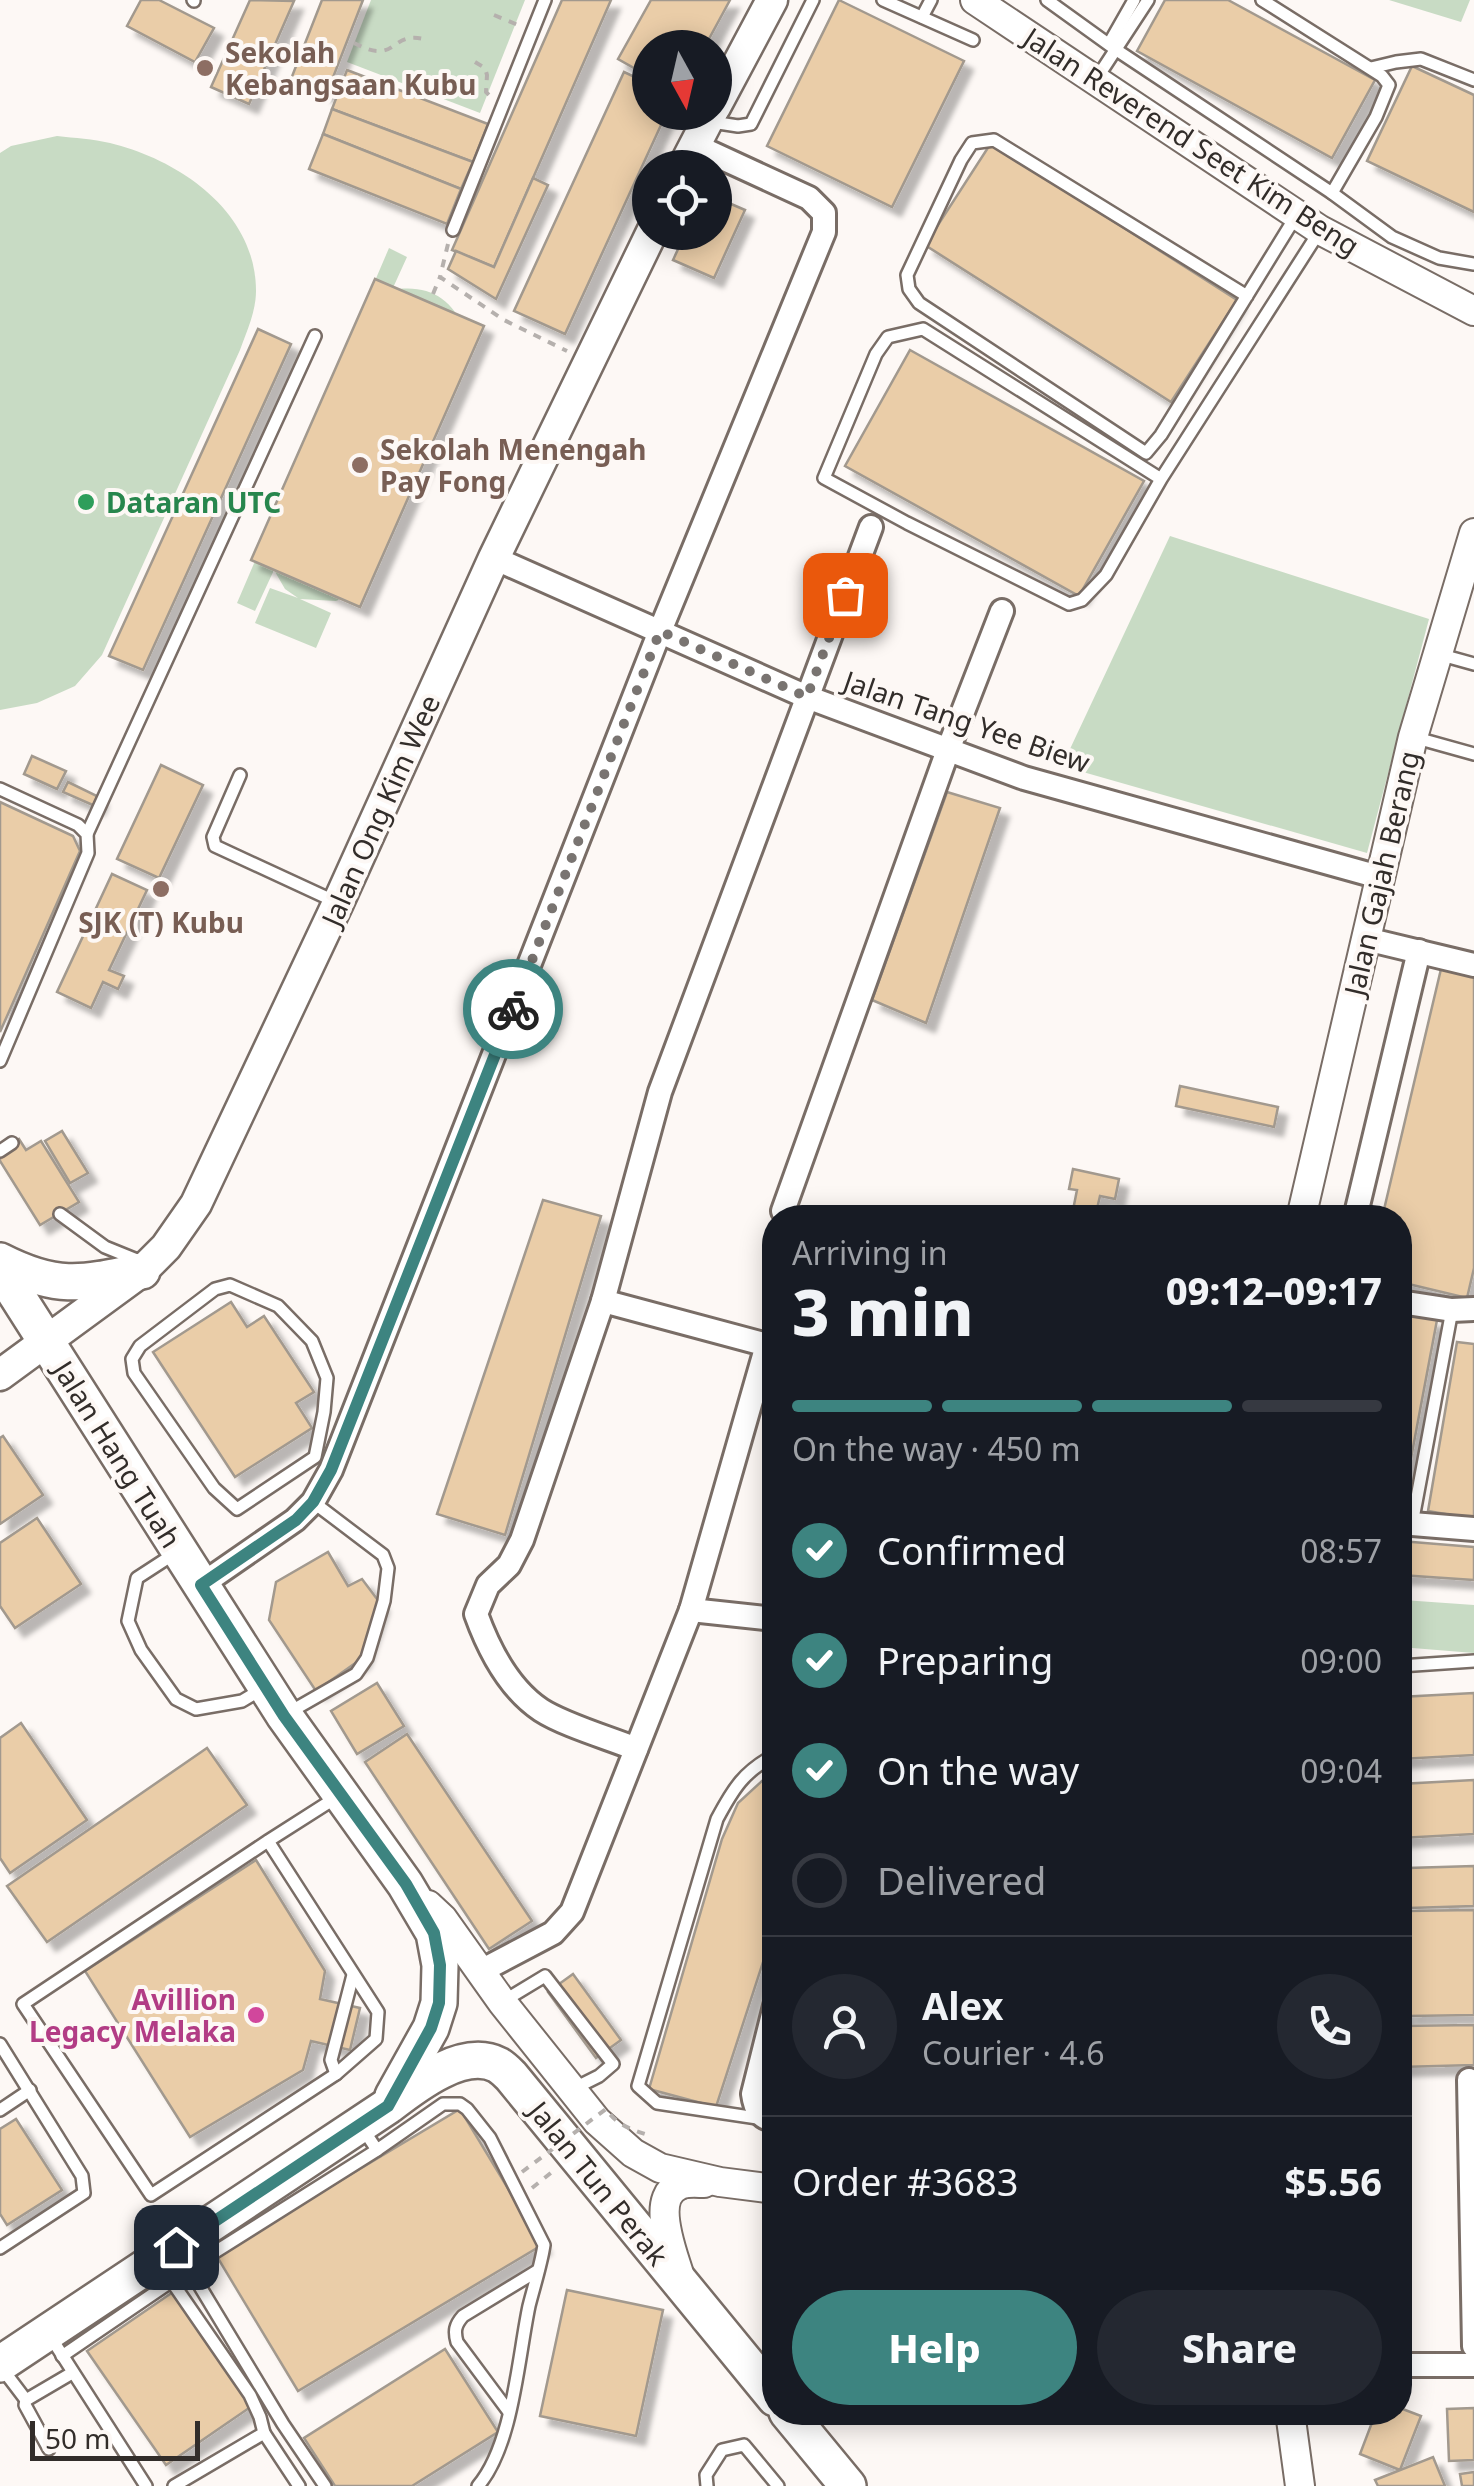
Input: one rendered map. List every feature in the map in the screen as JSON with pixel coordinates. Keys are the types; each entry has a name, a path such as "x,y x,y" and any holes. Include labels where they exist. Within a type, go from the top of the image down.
{"main road":[{"path":"702,131 772,0"},
{"name":"Jalan Ong Kim Wee","path":"0,1375 145,1268 166,1247 196,1204 494,558 643,250"},
{"path":"0,1261 58,1283 88,1282 145,1268"},
{"name":"Jalan Hang Tuah","path":"0,1269 275,1701 406,1884 434,1933 440,1965 439,2003 431,2028 375,2127"},
{"name":"Jalan Tun Perak","path":"0,2364 55,2344 375,2127 422,2080 462,2062 482,2062 498,2065 511,2076 762,2382"},
{"path":"798,2425 848,2486"}],"street":[{"name":"Jalan Reverend Seet Kim Beng","path":"975,0 1309,222 1474,311"},
{"path":"201,1585 296,1520 313,1502 323,1464 824,232 824,213 809,198 702,131"},
{"name":"Jalan Reverend Seet Kim Beng","path":"1412,278 1474,289"},
{"path":"636,1749 544,1712 522,1694 489,1649 476,1614 488,1585 509,1565 522,1540 603,1301 660,1092 871,527"},
{"name":"Jalan Gajah Berang","path":"1304,1205 1413,737 1474,533"},
{"name":"Jalan Tang Yee Biew","path":"494,558 807,697 1024,778 1379,877"},
{"path":"785,1205 948,750 1002,611"},
{"path":"1366,939 1474,964"},
{"path":"1359,1205 1420,952"},
{"path":"603,1301 762,1343"},
{"path":"1412,1304 1463,1310"},
{"path":"481,1971 553,1933 572,1912 691,1610 762,1375"},
{"path":"1412,1524 1474,1529"},
{"path":"691,1610 762,1618"},
{"path":"406,1884 443,1919 502,2002 597,2122 633,2153 660,2168 720,2182 762,2187"},
{"path":"762,2058 753,2094 755,2108 762,2114"},
{"path":"1471,2080 1474,2346"},
{"path":"683,2285 665,2224 664,2208 669,2193 679,2184 720,2182"},
{"path":"1412,2364 1474,2366"},
{"path":"1296,2425 1300,2486"}],"lane":[{"path":"452,230 545,0"},
{"path":"702,131 751,124 812,0"},
{"path":"883,0 973,40"},
{"path":"922,17 931,0"},
{"path":"1046,0 1392,237 1439,258 1474,264"},
{"path":"1095,81 1134,0"},
{"path":"1112,47 1148,0"},
{"path":"1262,0 1382,76 1389,85 1376,117 1332,193"},
{"path":"1370,68 1421,59 1474,80"},
{"path":"1247,296 994,140 972,144 961,160 907,274 909,289 919,303 1146,453 1161,436 1247,296 1309,222"},
{"path":"1160,479 923,329 888,337 876,354 824,478 1068,604 1082,600 1106,576 1309,222"},
{"path":"0,1062 88,854 87,834 315,336"},
{"path":"1438,654 1474,664"},
{"path":"1413,737 1474,754"},
{"path":"240,775 213,837 215,846 338,903"},
{"path":"0,790 78,825 87,834"},
{"path":"0,1151 12,1143"},
{"path":"60,1214 105,1247 145,1268"},
{"path":"230,1285 278,1306 312,1341 327,1378 323,1464 237,1509 214,1488 134,1373 132,1359 140,1346 215,1288 230,1285"},
{"path":"1412,1501 1463,1310"},
{"path":"179,1550 136,1578 128,1620 141,1650 176,1699 196,1709 242,1701 275,1701 356,1674 367,1658 384,1601 388,1568 383,1555 313,1502"},
{"path":"1412,1665 1474,1661"},
{"path":"762,1761 734,1787 717,1819 638,2086 657,2104 762,2119"},
{"path":"268,1840 378,2012 376,2039 336,2074 151,2195 23,2004 268,1840 340,1795"},
{"path":"336,2074 330,2060 353,1974"},
{"path":"502,2002 546,1976 613,2064 600,2076 571,2090"},
{"path":"0,2044 82,2176 84,2194 0,2248"},
{"path":"0,2110 30,2090"},
{"path":"375,2127 442,2104 460,2104 490,2138 542,2239 544,2250 509,2412 495,2458 478,2486"},
{"path":"173,2264 325,2486"},
{"path":"173,2264 250,2396 264,2433 298,2486"},
{"path":"509,2412 457,2342 456,2322 538,2272"},
{"path":"55,2344 146,2486"},
{"path":"0,2364 26,2400"},
{"path":"49,2449 24,2405 26,2400 72,2373"},
{"path":"174,2486 264,2433"},
{"path":"708,2486 706,2474 722,2450 744,2446 778,2486"}],"path":[{"path":"494,16 532,31"},
{"path":"354,44 375,52 385,51 402,38 424,38"},
{"path":"475,62 488,75 486,92 504,102"},
{"path":"433,294 452,230"},
{"path":"440,277 504,320 590,361"},
{"path":"522,2172 606,2109 629,2129 645,2134"},
{"path":"542,2180 556,2170"}],"green space":[{"path":"371,0 525,0 480,113 347,62"},
{"path":"1389,0 1470,0 1461,22"},
{"name":"Dataran UTC","path":"57,136 136,151 187,176 228,214 243,237 253,263 256,298 240,350 102,655 75,686 37,703 0,710 0,153 11,146"},
{"path":"389,248 407,257 392,290 416,289 436,295 453,309 465,330 354,593 336,601 300,599 331,613 316,648 255,623 270,588 298,598 285,589 274,570 255,611 237,603"},
{"path":"1170,536 1429,619 1367,853 1062,766"},
{"path":"1412,1601 1474,1605 1474,1653 1412,1648"}],"building":[{"path":"141,0 159,0 214,28 195,62 127,26"},
{"path":"250,0 294,1 249,104 211,87"},
{"path":"322,0 363,0 327,93 291,79"},
{"path":"562,0 611,0 494,267 452,250"},
{"path":"651,0 730,0 714,30 634,30"},
{"path":"839,0 964,61 892,207 767,146"},
{"path":"1165,0 1228,0 1375,80 1332,158 1137,51"},
{"path":"632,34 632,67 618,59"},
{"path":"1412,66 1474,95 1474,212 1367,161"},
{"path":"347,70 488,124 473,162 332,109"},
{"path":"624,72 632,76 632,130 659,130 650,150 632,150 632,188 565,334 514,311"},
{"path":"332,109 473,162 461,189 323,134"},
{"path":"323,134 461,189 447,224 309,169"},
{"path":"991,143 1237,300 1171,402 925,245"},
{"path":"533,178 548,185 496,299 448,269 456,251 494,267"},
{"path":"732,204 745,210 732,239"},
{"path":"678,250 727,250 714,278 673,260"},
{"path":"375,279 484,326 360,607 251,560"},
{"path":"258,329 291,344 143,670 109,656"},
{"path":"910,350 1144,481 1079,596 845,466"},
{"path":"32,756 66,771 57,789 24,774"},
{"path":"161,765 203,785 159,878 117,859"},
{"path":"68,782 99,797 95,806 63,792"},
{"path":"947,792 1000,808 926,1023 872,1000"},
{"path":"0,802 73,836 80,851 0,1032"},
{"path":"112,874 147,890 109,970 124,976 118,989 103,982 91,1008 57,992"},
{"path":"1441,969 1474,977 1474,1268 1467,1298 1412,1285 1412,1205 1385,1205"},
{"path":"1180,1086 1278,1107 1274,1127 1176,1106"},
{"path":"62,1131 88,1173 70,1183 45,1141"},
{"path":"19,1139 26,1150 41,1141 79,1202 40,1225 0,1161 0,1151"},
{"path":"1073,1169 1119,1179 1115,1199 1100,1196 1098,1205 1074,1205 1077,1190 1069,1189"},
{"path":"543,1200 601,1216 505,1535 437,1514"},
{"path":"231,1302 247,1327 264,1316 314,1392 296,1403 312,1428 235,1477 153,1352"},
{"path":"1412,1315 1437,1320 1412,1453"},
{"path":"1457,1342 1474,1344 1474,1519 1428,1511"},
{"path":"3,1436 43,1495 0,1524 0,1438"},
{"path":"37,1518 81,1584 15,1628 0,1606 0,1543"},
{"path":"1412,1542 1474,1547 1474,1580 1412,1576"},
{"path":"328,1552 348,1586 362,1579 380,1603 361,1659 316,1691 269,1620 276,1582"},
{"path":"377,1683 404,1726 357,1754 331,1711"},
{"path":"1474,1693 1474,1755 1412,1758 1412,1696"},
{"path":"21,1723 87,1820 10,1873 0,1858 0,1738"},
{"path":"407,1734 532,1921 489,1949 365,1762"},
{"path":"207,1748 247,1805 47,1942 7,1886"},
{"path":"1474,1780 1474,1834 1412,1837 1412,1783"},
{"path":"762,1781 762,1965 716,2107 649,2089 722,1839 738,1803"},
{"path":"256,1860 325,1971 320,1999 360,2008 350,2050 311,2041 303,2070 190,2137 85,1971"},
{"path":"1474,1866 1474,1906 1412,1908 1412,1868"},
{"path":"1474,1910 1474,2015 1412,2016 1412,1911"},
{"path":"573,1974 621,2040 596,2058 548,1992"},
{"path":"1474,2025 1474,2065 1412,2067 1412,2026"},
{"path":"460,2109 542,2245 298,2391 216,2255"},
{"path":"16,2119 62,2190 7,2225 0,2214 0,2129"},
{"path":"567,2290 663,2310 636,2436 540,2416"},
{"path":"173,2292 252,2406 166,2465 87,2351"},
{"path":"445,2349 498,2432 412,2486 335,2486 304,2438"},
{"path":"1474,2408 1474,2460 1449,2461 1447,2409"},
{"path":"1412,2413 1421,2416 1400,2470 1360,2454 1371,2425 1412,2425"},
{"path":"1433,2457 1445,2486 1378,2486 1375,2480"},
{"path":"1474,2472 1474,2486 1462,2486 1460,2474"}],"way so far":[{"path":"513,1009 660,631 807,697 845,595"}],"place":[{"name":"Sekolah Kebangsaan Kubu","path":"205,68"},
{"name":"Sekolah Menengah Pay Fong","path":"360,465"},
{"name":"Dataran UTC","path":"86,502"},
{"name":"SJK (T) Kubu","path":"161,889"},
{"name":"Avillion Legacy Melaka","path":"256,2015"}],"route":[{"path":"176,2247 388,2106 431,2028 439,2003 440,1965 434,1933 406,1884 284,1716 201,1585 296,1520 313,1502 331,1470 513,1009"}]}
